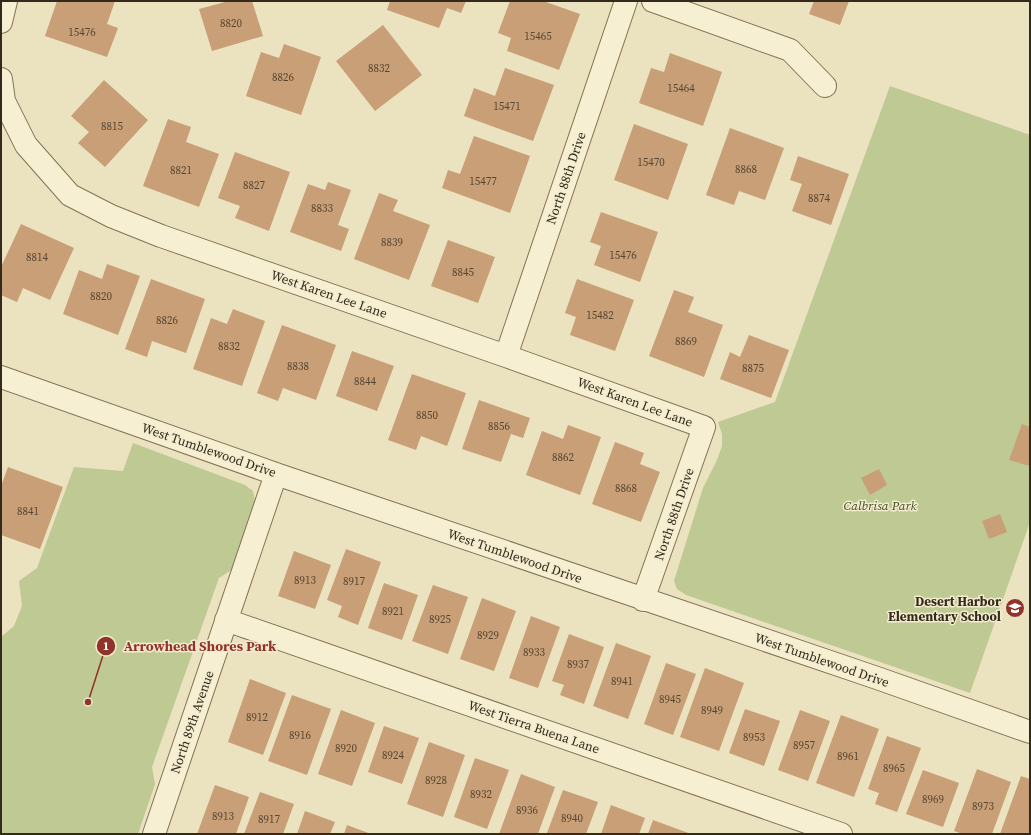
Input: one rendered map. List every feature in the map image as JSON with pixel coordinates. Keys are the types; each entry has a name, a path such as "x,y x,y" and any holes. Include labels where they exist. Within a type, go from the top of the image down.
{"street":[{"path":"1,22 6,1"},
{"name":"North 88th Drive","path":"506,356 626,1"},
{"path":"652,1 790,50 825,86"},
{"name":"West Karen Lee Lane","path":"1,79 3,101 26,144 70,195 110,216 161,236 506,356 704,427"},
{"name":"West Tumblewood Drive","path":"1,377 276,474 643,600 877,678 1030,732"},
{"name":"North 88th Drive","path":"643,600 704,427"},
{"name":"North 89th Avenue","path":"154,834 276,474"},
{"name":"West Tierra Buena Lane","path":"226,620 841,834"}],"green space":[{"name":"Calbrisa Park","path":"890,86 1030,135 1030,522 970,693 686,595 677,589 674,581 703,488 717,460 722,446 722,434 718,422 775,402"},
{"path":"133,443 245,485 253,491 255,501 233,569 219,578 152,767 155,784 138,834 1,834 1,637 14,626 22,606 19,581 37,568 74,467 123,471"}],"building":[{"path":"57,1 115,1 107,24 118,28 107,57 45,36"},
{"path":"224,1 252,1 263,36 212,51 199,9 225,2"},
{"path":"390,1 466,1 461,13 447,8 439,28 387,10"},
{"path":"510,1 543,1 580,14 559,70 507,51 511,38 498,33"},
{"path":"814,1 849,1 840,25 809,14"},
{"path":"383,25 422,75 375,111 336,61"},
{"path":"284,44 321,57 301,115 246,96 261,52 279,58"},
{"path":"670,53 722,72 703,126 639,103 651,68 664,72"},
{"path":"505,68 554,85 533,141 464,116 474,88 495,96"},
{"path":"104,80 148,120 105,167 78,143 89,132 71,116"},
{"path":"168,119 191,127 186,142 219,154 199,207 143,186"},
{"path":"634,124 688,144 668,200 614,180"},
{"path":"730,128 784,148 765,200 739,191 734,205 706,195"},
{"path":"474,136 530,156 510,213 442,188 448,170 460,174"},
{"path":"235,152 290,172 269,231 235,218 240,206 218,198"},
{"path":"798,156 849,174 831,225 792,211 802,184 790,180"},
{"path":"328,182 351,190 338,225 349,229 341,251 290,232 308,184 325,190"},
{"path":"379,193 398,200 393,211 430,225 409,280 354,259"},
{"path":"601,212 658,232 640,282 594,265 601,246 590,242"},
{"path":"21,224 74,248 50,300 23,288 17,302 1,295 1,267"},
{"path":"448,240 495,257 478,303 431,286"},
{"path":"107,264 140,276 118,335 63,314 79,270 102,279"},
{"path":"151,279 205,299 186,353 152,341 147,357 125,349"},
{"path":"577,279 634,300 615,351 570,335 576,317 565,313"},
{"path":"674,290 694,297 688,312 723,325 704,377 649,356"},
{"path":"233,309 265,321 242,386 193,369 211,318 227,324"},
{"path":"282,325 336,345 316,400 283,388 278,401 257,393"},
{"path":"749,335 789,350 771,398 720,379 730,352 740,357"},
{"path":"352,351 394,366 377,411 336,396"},
{"path":"412,374 466,393 447,446 421,436 416,450 388,440"},
{"path":"479,400 530,418 523,438 511,434 501,462 462,449"},
{"path":"1022,424 1030,427 1030,466 1009,460"},
{"path":"568,425 601,437 580,495 526,475 542,431 563,439"},
{"path":"615,442 644,453 640,464 660,472 641,522 592,504"},
{"path":"8,467 63,487 40,549 1,535 1,486"},
{"path":"879,469 887,485 870,495 861,478"},
{"path":"1000,514 1007,532 989,539 982,521"},
{"path":"346,549 381,562 358,625 338,617 342,606 327,600"},
{"path":"294,551 331,565 315,609 278,596"},
{"path":"384,583 418,595 402,640 368,628"},
{"path":"433,585 468,597 448,654 412,641"},
{"path":"482,598 516,611 494,671 460,659"},
{"path":"531,616 560,627 538,688 509,678"},
{"path":"569,634 604,647 584,704 560,695 564,685 552,681"},
{"path":"616,643 651,656 628,719 593,706"},
{"path":"666,663 696,674 673,735 644,724"},
{"path":"705,668 744,683 719,751 680,737"},
{"path":"250,679 286,693 263,755 228,742"},
{"path":"292,695 331,709 307,775 268,761"},
{"path":"745,709 780,721 764,766 729,753"},
{"path":"341,710 375,723 352,786 318,774"},
{"path":"800,710 830,721 808,781 778,770"},
{"path":"841,715 879,729 854,797 816,783"},
{"path":"384,726 419,738 402,784 368,772"},
{"path":"887,736 921,748 897,812 875,804 879,793 868,789"},
{"path":"429,742 465,755 443,817 407,804"},
{"path":"475,758 509,770 487,829 454,817"},
{"path":"977,769 1011,782 992,834 963,834 954,831"},
{"path":"923,770 959,783 943,827 906,814"},
{"path":"521,774 555,787 538,834 499,834"},
{"path":"1021,776 1030,779 1030,834 1000,834"},
{"path":"215,785 249,797 236,834 197,834"},
{"path":"563,790 598,802 586,834 547,833"},
{"path":"260,792 294,804 283,834 244,834"},
{"path":"611,805 645,818 639,834 601,834"},
{"path":"305,811 335,822 330,834 297,834"},
{"path":"653,820 691,834 648,834"},
{"path":"347,825 371,834 344,834"}],"place":[{"name":"Desert Harbor Elementary School","path":"1015,608"},
{"name":"Arrowhead Shores Park","path":"88,702"}]}
